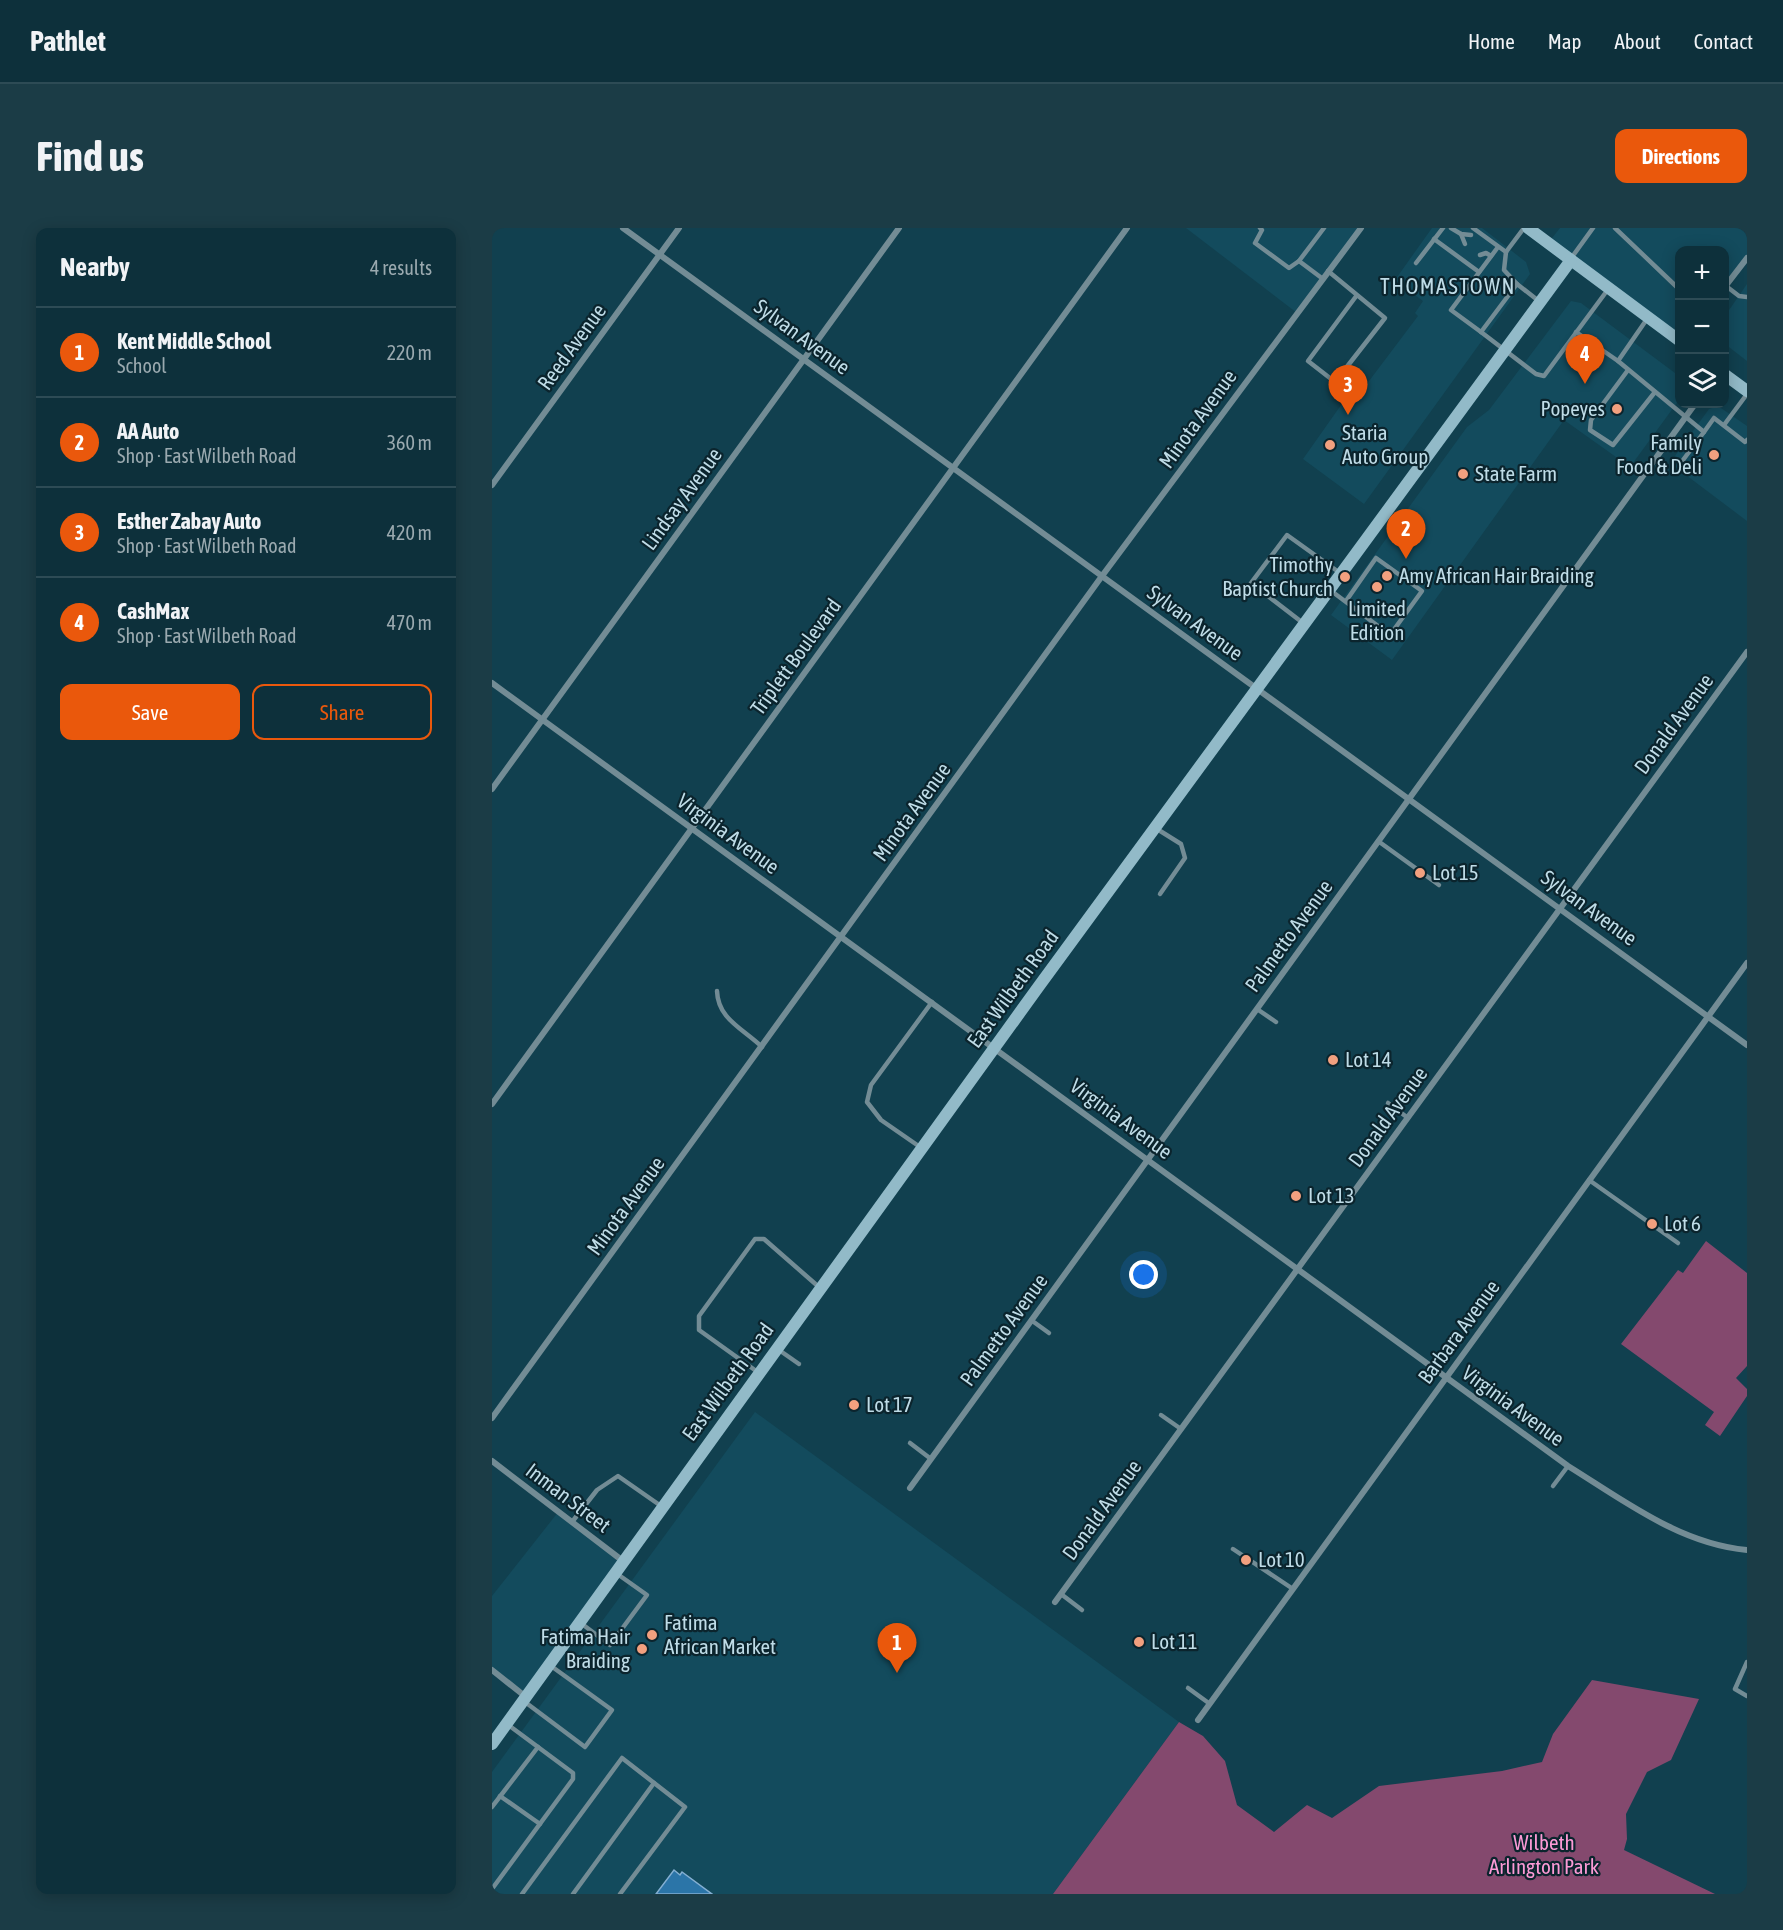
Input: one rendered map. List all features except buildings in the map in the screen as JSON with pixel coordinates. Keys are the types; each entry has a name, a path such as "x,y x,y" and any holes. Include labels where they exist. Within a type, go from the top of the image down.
{"main road":[{"path":"1528,228 1675,337"},
{"name":"East Wilbeth Road","path":"492,1744 1303,622 1570,260"},
{"path":"1729,377 1747,392"}],"street":[{"name":"Sylvan Avenue","path":"623,228 1709,1015 1747,1045"},
{"name":"Reed Avenue","path":"492,485 679,228"},
{"name":"Lindsay Avenue","path":"492,789 899,228"},
{"name":"Triplett Boulevard","path":"492,1104 1127,228"},
{"name":"Minota Avenue","path":"492,1418 1102,576 1361,228"},
{"path":"1729,282 1747,258"},
{"name":"Palmetto Avenue","path":"910,1488 1692,408"},
{"name":"Donald Avenue","path":"1055,1602 1747,652"},
{"name":"Virginia Avenue","path":"492,683 1568,1466 1677,1531 1747,1551"},
{"name":"Barbara Avenue","path":"1198,1720 1747,963"},
{"name":"Inman Street","path":"492,1461 623,1561"},
{"path":"492,1670 524,1699"}],"lane":[{"path":"1260,228 1262,230 1255,243 1289,268 1299,261 1324,228"},
{"path":"1416,263 1443,228"},
{"path":"1451,228 1461,234 1472,235"},
{"path":"1473,228 1506,252"},
{"path":"1524,228 1506,252 1504,270 1517,284 1541,302"},
{"path":"1570,260 1593,228"},
{"path":"1616,228 1675,285"},
{"path":"1461,234 1465,244"},
{"path":"1434,239 1479,272"},
{"path":"1486,246 1488,255"},
{"path":"1498,247 1488,255 1479,272 1451,310 1536,374 1544,376 1609,288"},
{"path":"1480,255 1488,255"},
{"path":"1299,261 1323,279"},
{"path":"1328,271 1385,318 1335,382 1308,361 1357,295"},
{"path":"1481,333 1517,284"},
{"path":"1729,290 1739,296 1747,297"},
{"path":"1618,362 1648,318"},
{"path":"1576,332 1618,362 1704,432"},
{"path":"1628,370 1591,420 1590,430 1609,445 1614,445 1655,392"},
{"path":"1724,425 1747,392"},
{"path":"1683,460 1714,418 1745,442 1747,440"},
{"path":"1303,622 1251,583 1287,535 1340,573"},
{"path":"1328,588 1346,602 1390,635 1422,591 1376,558 1346,602"},
{"path":"1155,827 1180,844 1185,858 1160,894"},
{"path":"1378,841 1439,885"},
{"path":"717,991 718,1005 723,1014 762,1047"},
{"path":"922,1148 880,1120 867,1102 871,1085 932,1002"},
{"path":"1257,1008 1276,1022"},
{"path":"1388,1103 1408,1118"},
{"path":"1590,1180 1678,1243"},
{"path":"759,1373 699,1330 699,1316 755,1239 764,1239 820,1288"},
{"path":"1031,1320 1049,1333"},
{"path":"777,1348 800,1364"},
{"path":"1161,1415 1181,1429"},
{"path":"910,1443 930,1459"},
{"path":"1553,1486 1568,1466"},
{"path":"572,1522 597,1490 618,1476 662,1507"},
{"path":"1233,1549 1293,1589"},
{"path":"579,1623 610,1645 646,1595 615,1572"},
{"path":"1061,1594 1082,1610"},
{"path":"1747,1662 1735,1689 1747,1696"},
{"path":"524,1699 585,1747 612,1710 549,1665"},
{"path":"1188,1688 1210,1704"},
{"path":"492,1889 573,1779 573,1773 506,1724"},
{"path":"493,1804 538,1747"},
{"path":"522,1894 622,1758 685,1807 621,1894"},
{"path":"573,1894 654,1783"},
{"path":"500,1796 540,1824"}],"shaded area":[{"path":"1186,228 1361,228 1297,313"},
{"path":"1432,228 1482,228 1526,262 1530,274 1364,504 1303,459 1346,398 1358,386 1363,389 1418,316 1415,313 1423,301 1395,280"},
{"path":"1560,228 1747,228 1747,258 1729,283 1729,246 1675,246 1675,338 1548,243"},
{"path":"1747,284 1747,361 1729,347 1729,310"},
{"path":"1571,301 1581,303 1675,373 1675,405 1630,467 1564,420 1392,660 1331,615 1467,427 1489,410"},
{"path":"1721,408 1747,426 1747,521 1670,463 1709,409"},
{"path":"755,1412 1179,1722 1053,1894 492,1894 492,1772"},
{"path":"559,1511 623,1561 526,1697 492,1670 492,1596"}],"green space":[{"path":"1706,1241 1747,1273 1747,1366 1736,1378 1747,1389 1747,1396 1720,1436 1705,1425 1714,1412 1621,1344 1678,1270 1683,1273"},
{"name":"Wilbeth Arlington Park","path":"1592,1680 1699,1699 1671,1760 1647,1772 1626,1814 1627,1839 1624,1850 1715,1894 1053,1894 1179,1722 1203,1736 1225,1761 1237,1805 1274,1832 1307,1805 1332,1818 1379,1786 1502,1771 1542,1762 1553,1734"}],"place":[{"name":"CashMax","path":"1585,384"},
{"name":"Popeyes","path":"1617,409"},
{"name":"Esther Zabay Auto","path":"1348,415"},
{"name":"Staria Auto Group","path":"1330,445"},
{"name":"Family Food & Deli","path":"1714,455"},
{"name":"State Farm","path":"1463,474"},
{"name":"AA Auto","path":"1406,559"},
{"name":"Amy African Hair Braiding","path":"1387,576"},
{"name":"Timothy Baptist Church","path":"1345,577"},
{"name":"Limited Edition","path":"1377,587"},
{"name":"Lot 15","path":"1420,873"},
{"name":"Lot 14","path":"1333,1060"},
{"name":"Lot 13","path":"1296,1196"},
{"name":"Lot 6","path":"1652,1224"},
{"name":"Lot 17","path":"854,1405"},
{"name":"Lot 10","path":"1246,1560"},
{"name":"Fatima African Market","path":"652,1635"},
{"name":"Lot 11","path":"1139,1642"},
{"name":"Fatima Hair Braiding","path":"642,1649"},
{"name":"Kent Middle School","path":"897,1673"}],"district":[{"name":"THOMASTOWN","path":"1448,286"}]}
